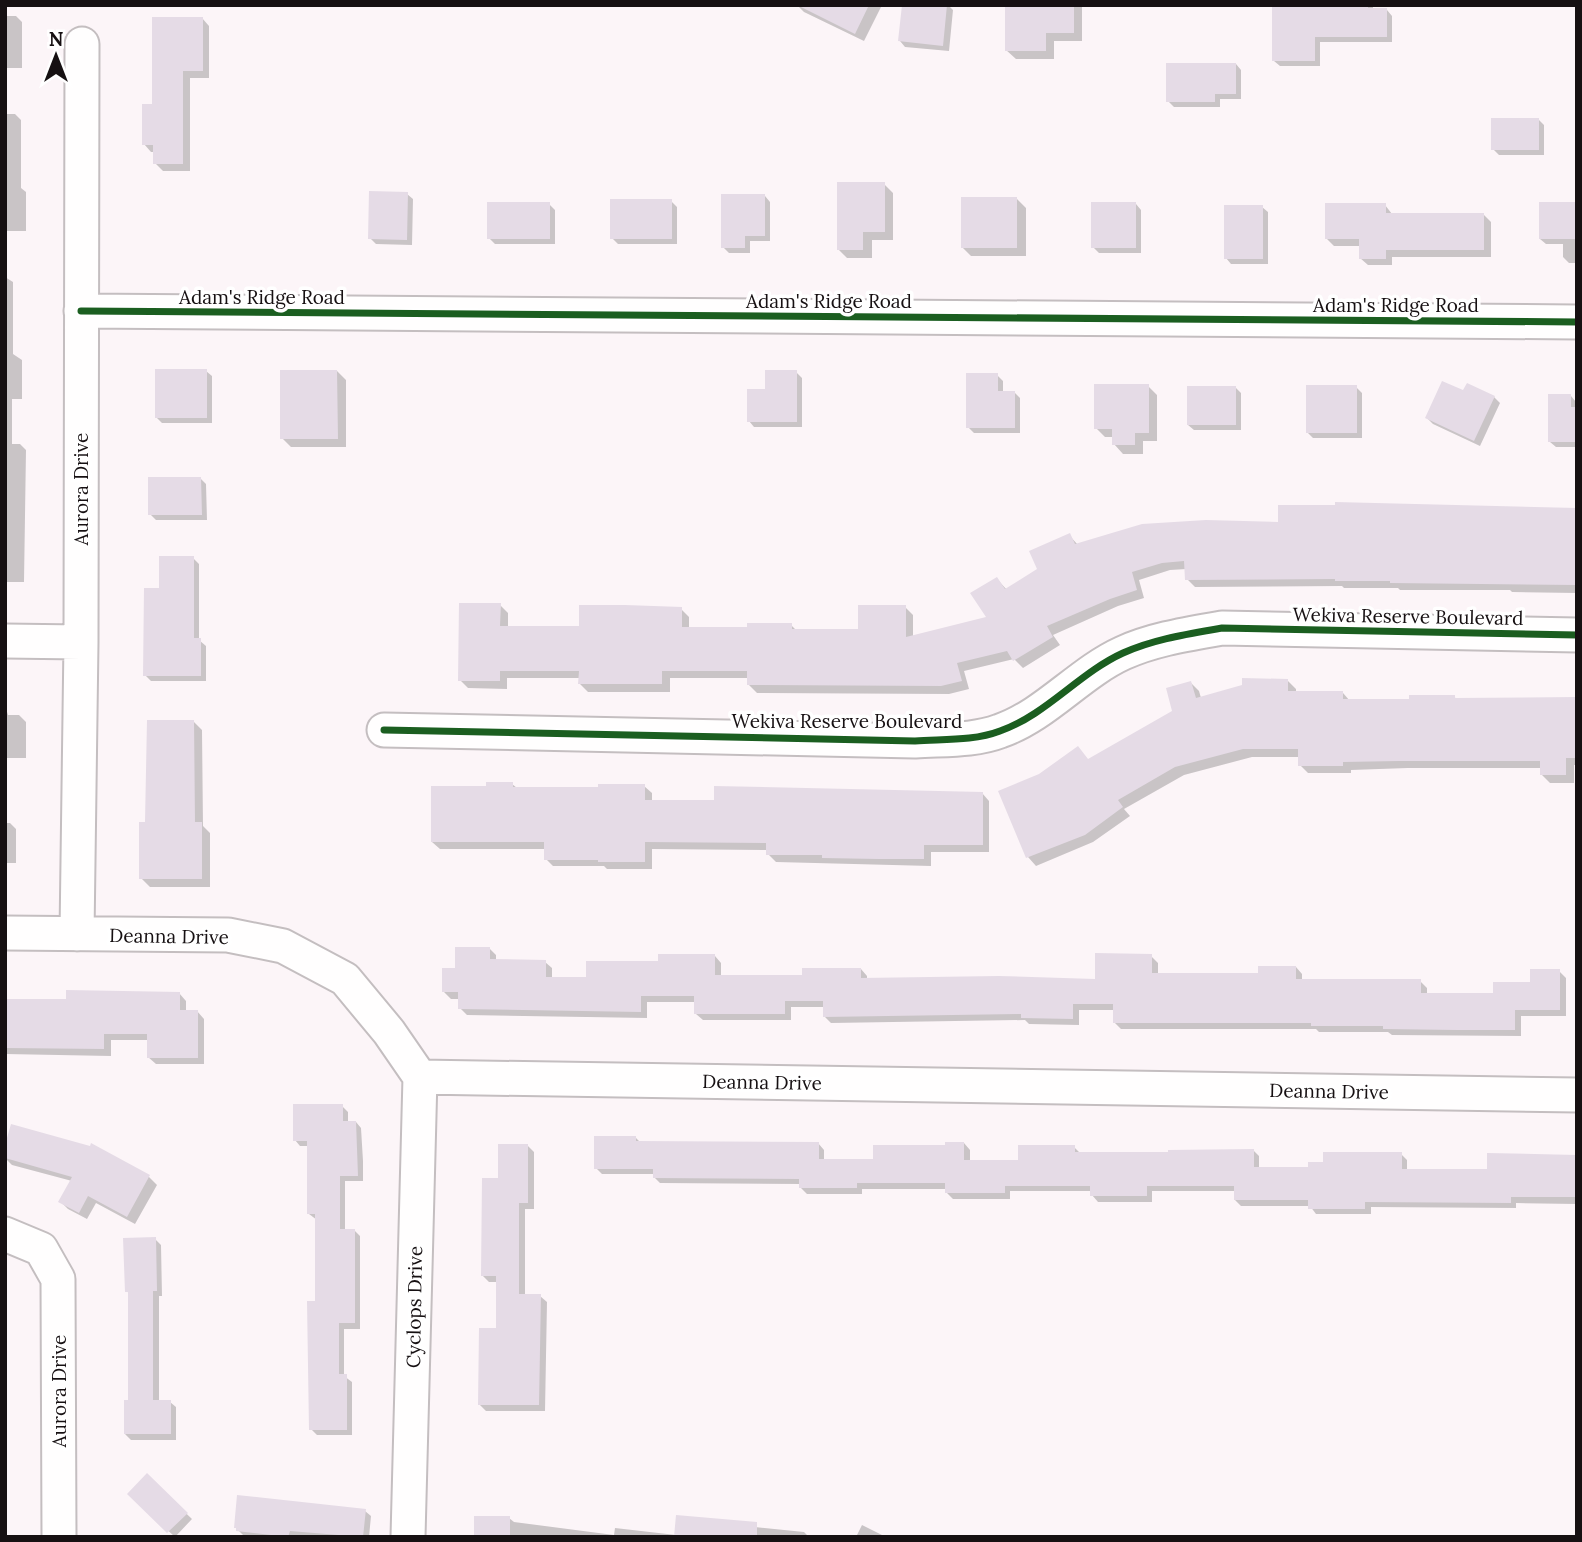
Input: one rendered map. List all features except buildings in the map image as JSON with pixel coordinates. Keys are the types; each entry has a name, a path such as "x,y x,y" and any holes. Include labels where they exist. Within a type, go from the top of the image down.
{"street":[{"name":"Aurora Drive","path":"78,934 82,44"},
{"name":"Adam's Ridge Road","path":"81,312 1577,322"},
{"name":"Wekiva Reserve Boulevard","path":"384,730 901,741 965,738 1000,731 1036,712 1076,682 1122,653 1169,637 1222,628 1577,635"},
{"path":"5,640 81,642"},
{"name":"Deanna Drive","path":"5,933 228,935 283,946 345,979 389,1032 420,1077 1577,1095"},
{"name":"Cyclops Drive","path":"408,1537 420,1077"},
{"name":"Aurora Drive","path":"5,1234 41,1250 58,1279 59,1537"}],"cycle path":[{"path":"81,311 1577,322"},
{"path":"384,730 915,741 958,739 990,734 1017,724 1048,705 1092,671 1123,653 1159,641 1222,628 1577,635"}]}
